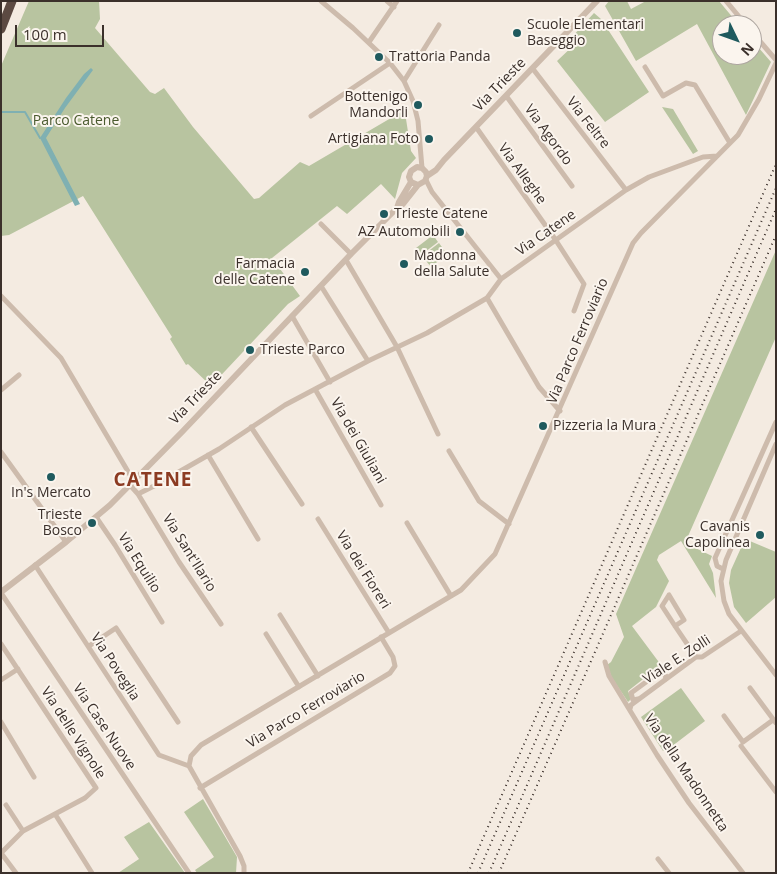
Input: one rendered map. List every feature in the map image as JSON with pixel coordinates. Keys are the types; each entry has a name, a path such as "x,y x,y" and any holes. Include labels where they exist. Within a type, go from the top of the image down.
{"highway":[{"path":"1,12 6,1"},
{"path":"1,29 12,1"}],"street":[{"path":"321,1 390,63 404,81 413,101 418,121 422,158 421,168 432,192 501,279"},
{"path":"368,42 396,4 387,1"},
{"path":"726,1 738,15"},
{"name":"Via Trieste","path":"1,592 96,517 351,254 403,204 418,185 436,170 594,2"},
{"path":"404,81 439,25"},
{"path":"762,44 776,61"},
{"name":"Via Parco Ferroviario","path":"189,766 192,756 201,745 461,590 495,554 633,243 744,127 776,61"},
{"path":"311,116 390,63"},
{"path":"645,67 663,96 686,83 695,85 730,143"},
{"name":"Via Feltre","path":"533,69 626,190"},
{"name":"Via Agordo","path":"507,96 572,186"},
{"name":"Via Alleghe","path":"476,127 556,240 584,284 574,311"},
{"name":"Via Catene","path":"138,494 208,455 285,405 368,361 427,333 486,298 501,279 626,190 649,177 703,157 717,156"},
{"name":"Via Trieste","path":"397,208 398,202 411,182 410,173 444,160"},
{"path":"411,182 418,185"},
{"path":"321,224 351,254"},
{"path":"346,260 397,347 438,434"},
{"path":"321,286 368,361"},
{"path":"1,296 61,358 138,494"},
{"path":"486,298 539,387 560,411"},
{"path":"292,316 330,382"},
{"path":"1,390 20,375"},
{"name":"Via dei Giuliani","path":"315,389 381,504"},
{"path":"723,569 718,567 715,562 776,422"},
{"path":"252,427 302,504"},
{"path":"776,444 726,560 721,581 724,601 729,614 776,675"},
{"path":"449,450 480,501 509,524"},
{"path":"1,452 66,542"},
{"path":"208,455 258,539"},
{"name":"Via Sant'Ilario","path":"138,494 179,562 221,624"},
{"name":"Via Equilio","path":"96,517 162,622"},
{"name":"Via dei Fioreri","path":"318,518 389,633"},
{"path":"407,523 450,596"},
{"path":"720,549 720,556 726,560"},
{"name":"Via Poveglia","path":"35,565 159,755 189,766"},
{"name":"Via Case Nuove","path":"1,592 189,873"},
{"path":"675,626 684,620 669,595 662,606 675,626 696,657"},
{"name":"Via Parco Ferroviario","path":"280,615 318,676"},
{"path":"89,646 116,628 178,722"},
{"name":"Viale E. Zolli","path":"630,710 631,705 638,699 696,657 702,658 741,631"},
{"name":"Via Parco Ferroviario","path":"266,634 299,687"},
{"name":"Via Parco Ferroviario","path":"200,788 390,672 395,666 381,637"},
{"name":"Via delle Vignole","path":"1,644 96,788 86,798 22,831 1,853"},
{"name":"Via della Madonnetta","path":"605,662 608,676 657,755 689,803 743,873"},
{"path":"1,680 18,668"},
{"path":"638,699 634,700 631,693 660,671 666,676 665,680"},
{"path":"724,716 743,742 775,722 750,688"},
{"path":"1,722 34,777"},
{"path":"742,746 776,792"},
{"path":"189,766 240,856 244,866 244,873"},
{"path":"6,805 22,831"},
{"path":"55,814 92,873"},
{"path":"1,853 16,873"},
{"path":"658,859 669,873"}],"green space":[{"name":"Parco Catene","path":"29,1 99,1 100,19 95,28 150,92 155,94 164,88 193,127 254,199 259,198 300,162 309,166 408,108 409,114 406,119 411,151 416,158 402,173 395,199 381,184 347,214 337,206 272,258 300,296 288,304 211,386 188,364 186,365 170,339 172,337 83,196 9,235 1,236 1,66"},
{"path":"609,1 627,1 631,9 646,1 719,1 731,15 712,15 712,52 697,24 636,61 605,6"},
{"path":"594,13 601,19 649,92 605,122 557,61 575,44 571,38"},
{"path":"762,52 771,62 746,115 719,65 762,65"},
{"path":"662,107 673,109 698,151 693,154"},
{"path":"433,235 438,242 421,255 416,248"},
{"path":"439,243 447,254 431,267 422,256"},
{"path":"776,250 776,337 685,543 712,556 709,564 713,573 716,598 681,541 659,555 657,560 669,581 656,607 632,626 661,665 628,691 631,699 628,702 612,678 607,665 611,662 624,637 616,614"},
{"path":"745,539 776,552 776,597 746,623 734,607 729,583 731,570"},
{"path":"681,688 705,721 667,750 663,751 641,717"},
{"path":"203,799 237,857 236,873 197,873 195,870 214,857 184,812"},
{"path":"149,822 185,873 118,873 139,859 124,837"}],"water":[{"path":"91,68 93,70 46,138 80,204 75,206 40,138 66,98 84,74"}],"waterway":[{"path":"1,112 25,112 40,138"}],"railway":[{"path":"468,873 776,164"},
{"path":"478,873 776,188"},
{"path":"489,873 776,209"},
{"path":"499,873 776,235"}],"place":[{"name":"Scuole Elementari Baseggio","path":"517,33"},
{"name":"Trattoria Panda","path":"379,57"},
{"name":"Bottenigo Mandorli","path":"418,105"},
{"name":"Artigiana Foto","path":"429,139"},
{"name":"Trieste Catene","path":"384,214"},
{"name":"AZ Automobili","path":"460,232"},
{"name":"Madonna della Salute","path":"404,264"},
{"name":"Farmacia delle Catene","path":"305,272"},
{"name":"Trieste Parco","path":"250,350"},
{"name":"Pizzeria la Mura","path":"543,426"},
{"name":"In's Mercato","path":"51,477"},
{"name":"Trieste Bosco","path":"92,523"},
{"name":"Cavanis Capolinea","path":"760,535"}],"district":[{"name":"CATENE","path":"153,481"}]}
